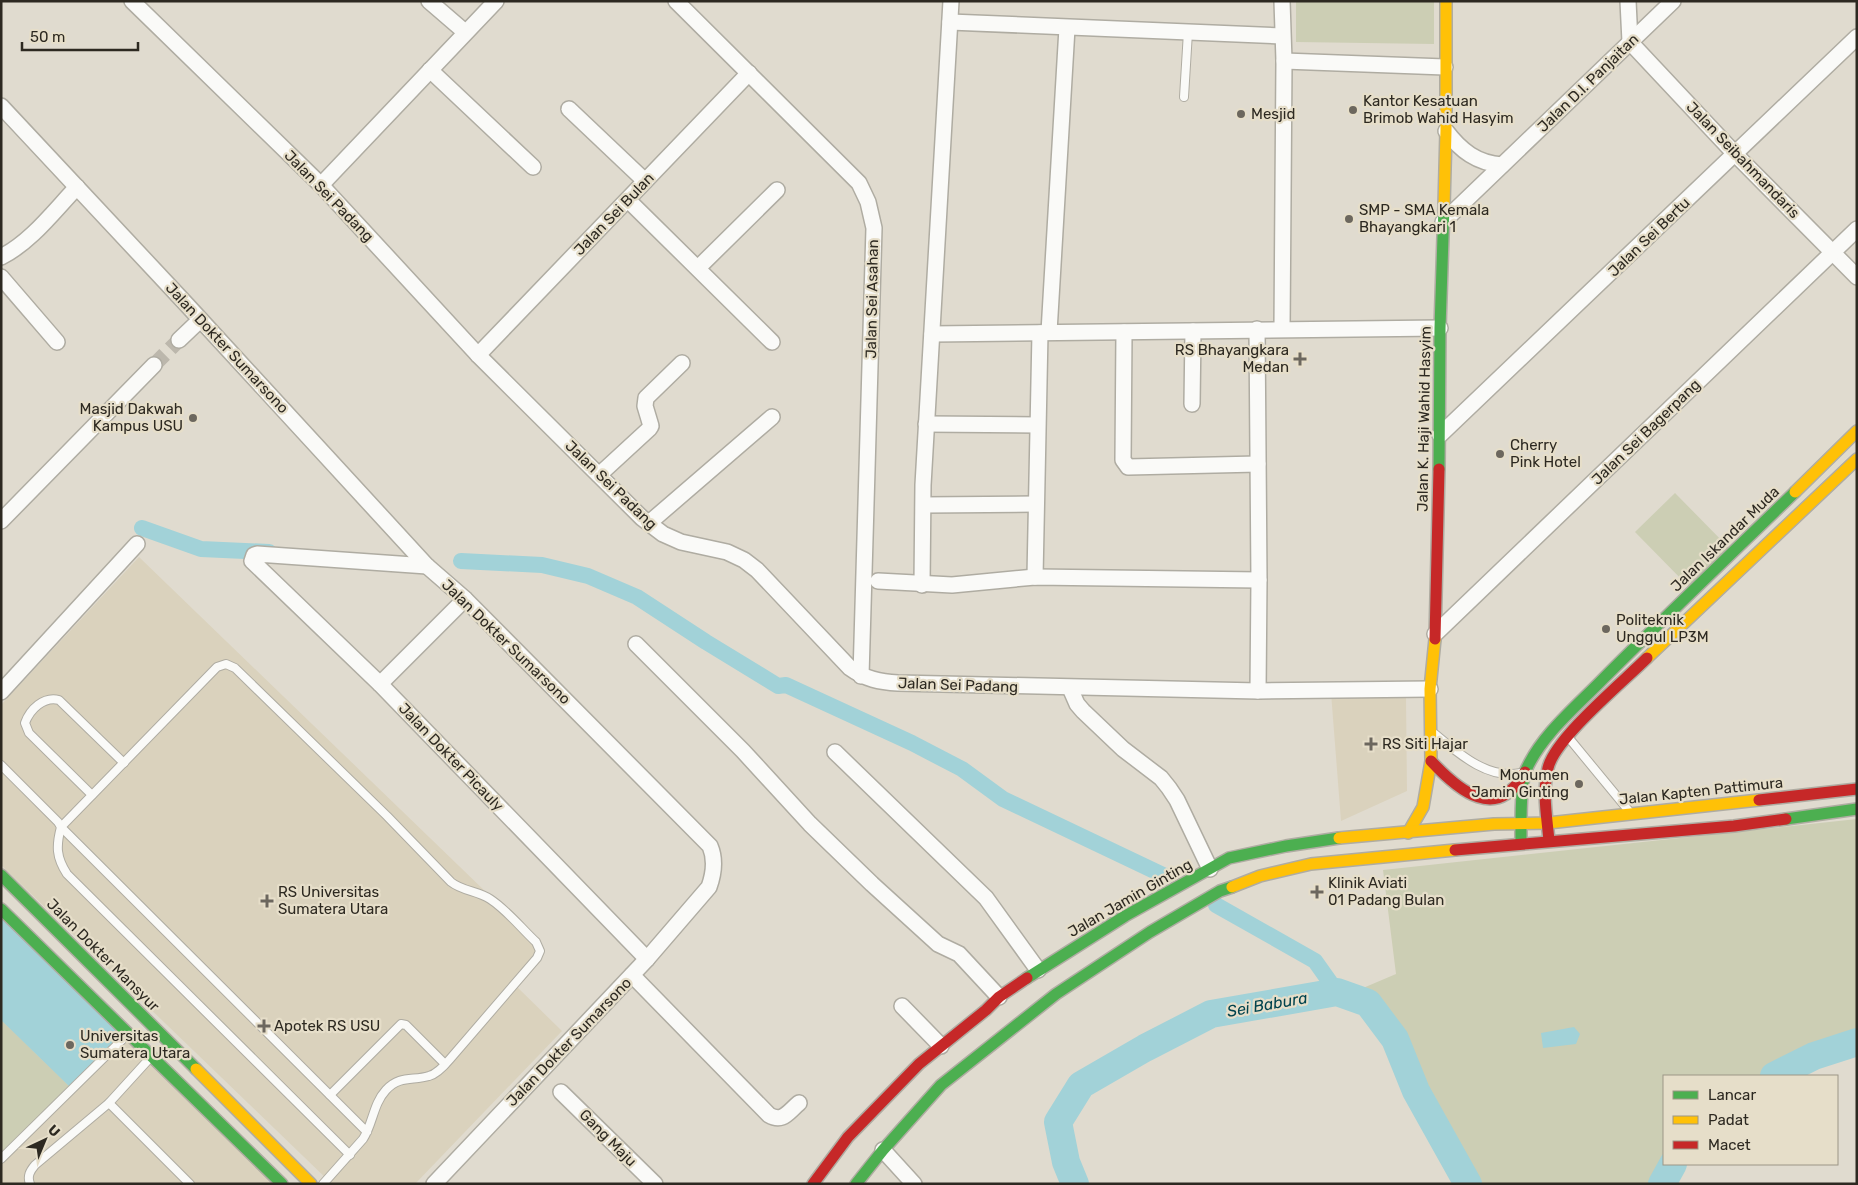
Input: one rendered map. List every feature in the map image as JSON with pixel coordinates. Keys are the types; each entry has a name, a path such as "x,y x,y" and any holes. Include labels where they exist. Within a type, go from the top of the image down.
{"main road":[{"name":"Jalan K. Haji Wahid Hasyim","path":"1408,833 1423,807 1431,761 1429,729 1430,689 1435,634 1440,436 1440,328 1446,131 1446,1"},
{"name":"Jalan Iskandar Muda","path":"1517,844 1525,772 1537,751 1562,722 1624,658 1857,431"},
{"path":"1549,843 1544,790 1548,766 1567,735 1857,458"},
{"path":"1818,468 1833,481"},
{"path":"1431,761 1450,781 1468,795 1487,800 1510,794 1520,782 1525,772"},
{"path":"1431,761 1444,778 1517,844"},
{"name":"Jalan Kapten Pattimura","path":"1548,823 1857,789"},
{"path":"856,1184 883,1150 941,1085 1056,994 1150,932 1212,896 1260,876 1311,864 1734,826 1857,809"},
{"name":"Jalan Jamin Ginting","path":"813,1184 848,1137 919,1064 986,1010 999,997 1038,970 1125,916 1229,858 1286,846 1340,838 1494,824 1548,823"},
{"name":"Jalan Dokter Mansyur","path":"1,875 311,1184"},
{"path":"1,909 282,1184"},
{"path":"1038,970 1056,994"}],"street":[{"name":"Jalan Sei Padang","path":"132,1 321,186 478,355 649,523 663,534 681,542 727,552 744,560 757,570 850,668 861,676 898,684 1070,688 1258,691 1430,689"},
{"path":"429,1 465,32"},
{"path":"321,186 496,1"},
{"name":"Jalan Sei Asahan","path":"676,1 859,183 868,202 874,228 861,676"},
{"path":"922,585 926,424 951,1"},
{"path":"1282,1 1284,61 1282,329"},
{"path":"1628,1 1630,42"},
{"name":"Jalan D.I. Panjaitan","path":"1443,222 1673,1"},
{"path":"950,22 1282,36"},
{"path":"1035,577 1037,425 1067,28"},
{"name":"Jalan Sei Bertu","path":"1440,436 1857,37"},
{"name":"Jalan Seibahmandaris","path":"1630,42 1736,154 1857,277"},
{"path":"1284,61 1445,67"},
{"path":"430,70 533,167"},
{"name":"Jalan Sei Bulan","path":"478,355 749,73"},
{"name":"Jalan Dokter Sumarsono","path":"1,106 427,566 465,599 710,846 714,856 713,875 709,887 647,959 434,1184"},
{"path":"569,109 645,181"},
{"path":"1446,131 1456,144 1474,158 1490,164 1502,165"},
{"path":"1,257 12,252 77,187"},
{"path":"698,268 776,190"},
{"path":"628,200 772,342"},
{"name":"Jalan Sei Bagerpang","path":"1435,634 1857,230"},
{"path":"1,277 57,342"},
{"path":"179,340 200,320"},
{"path":"932,334 1440,328"},
{"path":"1257,329 1258,691"},
{"path":"1192,404 1193,331"},
{"path":"1124,332 1124,464 1128,467 1258,464"},
{"path":"599,475 651,426 645,406 646,398 682,363"},
{"path":"1,521 154,365"},
{"path":"649,523 772,417"},
{"path":"926,424 1037,425"},
{"path":"924,505 1035,504"},
{"path":"1,692 137,544"},
{"name":"Jalan Dokter Picauly","path":"427,566 257,554 252,558 253,563 380,684 647,959"},
{"path":"878,581 922,585 952,585 1035,577 1259,580"},
{"path":"380,684 465,599"},
{"path":"636,644 743,751 810,824 938,944 960,954 999,997"},
{"path":"1070,688 1076,704 1123,749 1161,778 1169,788 1177,800 1210,869"},
{"path":"835,752 986,898 1038,970"},
{"path":"632,975 768,1115 778,1119 783,1118 799,1103"},
{"path":"902,1006 941,1046"},
{"path":"128,1033 145,1017"},
{"name":"Gang Maju","path":"561,1092 655,1184"},
{"path":"883,1150 914,1184"}],"lane":[{"path":"1184,98 1188,32"},
{"path":"323,1184 350,1155 367,1132 374,1110 384,1092 401,1080 430,1076 445,1064 539,955 540,950 539,945 503,910 482,895 458,887 451,882 387,816 235,668 226,664 217,667 60,827 56,842 58,858 68,874 350,1155"},
{"path":"92,795 29,733 25,723 28,715 45,700 52,698 59,700 124,763"},
{"path":"1429,729 1456,751 1482,768 1513,775 1525,772"},
{"path":"1567,735 1631,813"},
{"path":"1,765 52,816 60,827 367,1132"},
{"path":"330,1095 400,1024 406,1025 445,1064"},
{"path":"1,1159 128,1033"},
{"path":"30,1184 28,1179 30,1171 35,1164 109,1103 152,1056"},
{"path":"109,1103 190,1184"}],"shaded area":[{"name":"RS Universitas Sumatera Utara","path":"139,557 544,948 512,982 562,1031 415,1184 332,1184 1,865 1,705"},
{"name":"RS Siti Hajar","path":"1331,693 1406,697 1407,791 1341,821"},
{"name":"Universitas Sumatera Utara","path":"1,909 283,1184 1,1184"}],"green space":[{"path":"1296,1 1434,1 1434,44 1296,42"},
{"path":"1675,493 1730,549 1690,588 1635,532"},
{"path":"1857,819 1857,1042 1814,1056 1783,1075 1663,1075 1663,1165 1672,1165 1662,1184 1468,1184 1368,1003 1356,991 1396,974 1383,870"},
{"path":"1,1020 73,1090 1,1159"}],"water":[{"path":"1,909 128,1033 73,1090 1,1020"},
{"path":"1574,1027 1580,1034 1576,1044 1543,1048 1541,1033"}],"waterway":[{"path":"142,528 201,549 269,552"},
{"path":"461,561 542,565 588,576 637,597 778,686 786,685 912,743 962,769 1003,799 1165,876"},
{"path":"1216,905 1315,961 1337,992"},
{"name":"Sei Babura","path":"1075,1184 1066,1162 1058,1122 1081,1085 1145,1048 1211,1014 1337,992 1368,1003 1395,1039 1416,1091 1468,1184"},
{"name":"Sei Babura","path":"1776,1075 1814,1056 1857,1042"},
{"name":"Sei Babura","path":"1662,1184 1672,1165"}],"tunnel":[{"path":"154,365 179,340"}],"traffic: fast":[{"path":"1439,469 1440,328 1444,206"},
{"path":"1521,842 1521,805 1524,776 1541,744 1572,710 1795,492"},
{"path":"1786,819 1857,809"},
{"path":"1027,978 1125,916 1229,858 1286,846 1339,838"},
{"path":"1,875 196,1069"},
{"path":"856,1184 883,1150 941,1085 1056,994 1150,932 1220,891 1232,887"},
{"path":"1,909 282,1184"}],"traffic: slow":[{"path":"1444,206 1446,1"},
{"path":"1795,492 1857,431"},
{"path":"1647,658 1857,459"},
{"path":"1408,833 1423,807 1431,761 1430,689 1435,639"},
{"path":"1339,838 1494,824 1548,823 1759,800"},
{"path":"1232,887 1260,876 1311,864 1455,850"},
{"path":"196,1069 311,1184"}],"traffic: jam":[{"path":"1435,639 1439,469"},
{"path":"1549,841 1545,787 1548,768 1553,756 1576,726 1647,658"},
{"path":"1431,761 1454,783 1466,791 1478,797 1490,799 1502,796 1514,787 1525,772"},
{"path":"1759,800 1857,789"},
{"path":"1455,850 1734,826 1786,819"},
{"path":"813,1184 848,1137 919,1064 986,1010 999,997 1027,978"}],"place":[{"name":"Kantor Kesatuan Brimob Wahid Hasyim","path":"1353,110"},
{"name":"Mesjid","path":"1241,114"},
{"name":"SMP - SMA Kemala Bhayangkari 1","path":"1349,219"},
{"name":"RS Bhayangkara Medan","path":"1300,359"},
{"name":"Masjid Dakwah Kampus USU","path":"193,418"},
{"name":"Cherry Pink Hotel","path":"1500,454"},
{"name":"Politeknik Unggul LP3M","path":"1606,629"},
{"name":"RS Siti Hajar","path":"1371,744"},
{"name":"Monumen Jamin Ginting","path":"1579,784"},
{"name":"Klinik Aviati 01 Padang Bulan","path":"1317,892"},
{"name":"RS Universitas Sumatera Utara","path":"267,901"},
{"name":"Apotek RS USU","path":"264,1026"},
{"name":"Universitas Sumatera Utara","path":"70,1045"}]}
